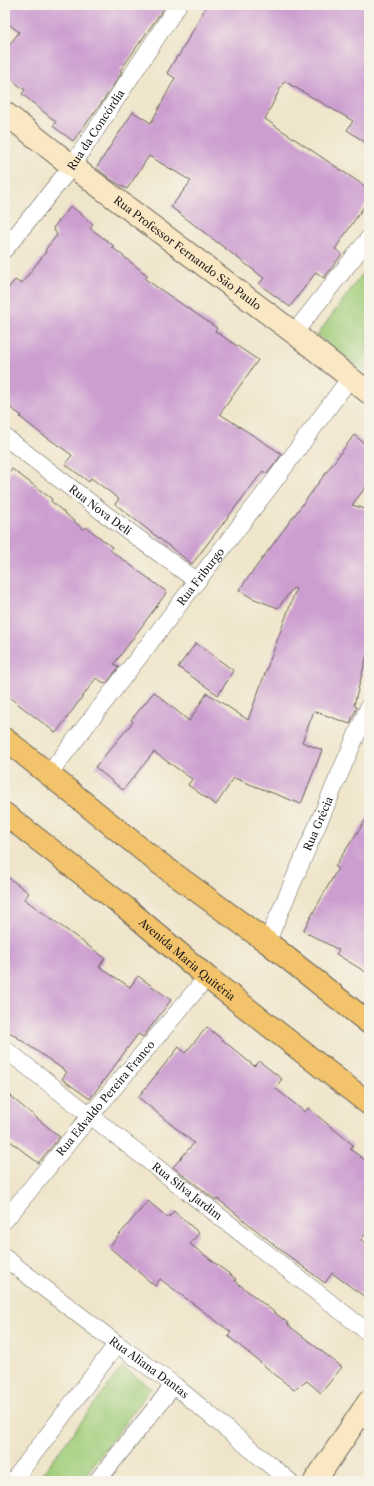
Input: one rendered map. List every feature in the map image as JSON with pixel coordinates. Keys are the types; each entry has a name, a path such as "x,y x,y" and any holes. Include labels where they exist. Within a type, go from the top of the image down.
{"main road":[{"path":"5,739 155,860 267,942 369,1023"},
{"name":"Avenida Maria Quitéria","path":"5,814 126,908 207,977 369,1104"}],"street":[{"name":"Rua da Concórdia","path":"5,249 72,166 178,5"},
{"name":"Rua Professor Fernando São Paulo","path":"5,113 72,166 294,333 369,393"},
{"path":"294,333 368,243"},
{"name":"Rua Friburgo","path":"49,774 271,485 350,378"},
{"name":"Rua Nova Deli","path":"5,437 104,514 197,581"},
{"name":"Rua Grécia","path":"267,942 369,706"},
{"name":"Rua Edvaldo Pereira Franco","path":"5,1220 207,977"},
{"name":"Rua Silva Jardim","path":"5,1049 369,1333"},
{"name":"Rua Aliana Dantas","path":"5,1258 117,1344 174,1385 289,1481"},
{"path":"13,1481 117,1344"},
{"path":"96,1481 174,1385"},
{"path":"315,1481 369,1401"}],"green space":[{"path":"369,265 369,375 317,335"},
{"path":"122,1367 151,1388 81,1481 37,1481"}],"building":[{"path":"5,5 166,5 120,71 122,72 100,105 73,141 53,126 56,122 22,94 25,90 5,75 5,51 19,32 5,21"},
{"path":"207,5 369,5 369,145 347,130 353,121 284,81 265,119 369,189 369,199 335,249 342,254 324,278 316,272 290,307 259,284 264,278 171,207 191,181 149,156 127,189 113,181 96,168 133,112 151,123 175,78 167,73 177,56 178,57"},
{"path":"71,206 93,224 90,228 114,246 112,247 148,276 145,279 217,328 215,331 258,360 220,414 282,454 267,474 263,471 192,564 115,504 119,499 91,478 89,482 65,464 72,455 44,436 20,417 22,416 5,404 5,292 15,280 21,284 46,252 45,250 57,235 53,228"},
{"path":"354,435 369,447 369,483 352,505 369,510 369,647 354,705 357,707 350,724 314,711 302,742 322,750 301,804 234,778 216,805 188,785 192,779 154,752 123,790 95,767 133,722 131,720 154,692 189,721 207,693 248,720 296,589 293,588 278,608 252,598 239,590"},
{"path":"12,469 52,499 51,501 84,530 86,527 112,547 110,550 167,592 114,664 119,667 106,684 96,678 56,733 5,694 5,480"},
{"path":"196,643 234,671 218,695 178,667"},
{"path":"369,815 369,974 336,954 339,950 303,931 338,868 335,866"},
{"path":"5,875 29,893 24,899 105,958 99,967 130,987 138,976 171,1000 143,1037 138,1034 90,1099 62,1079 67,1072 5,1029"},
{"path":"207,1027 254,1066 259,1061 282,1079 275,1088 305,1112 308,1108 353,1145 350,1149 369,1163 369,1228 361,1240 369,1246 369,1300 332,1273 325,1283 282,1251 218,1199 217,1201 173,1167 194,1143 138,1097 179,1047 185,1053"},
{"path":"5,1092 60,1137 38,1163 5,1137"},
{"path":"148,1201 168,1218 174,1211 199,1233 190,1244 236,1279 235,1281 289,1324 288,1325 342,1367 321,1393 307,1381 294,1390 228,1336 231,1332 160,1279 155,1286 109,1247"}]}
